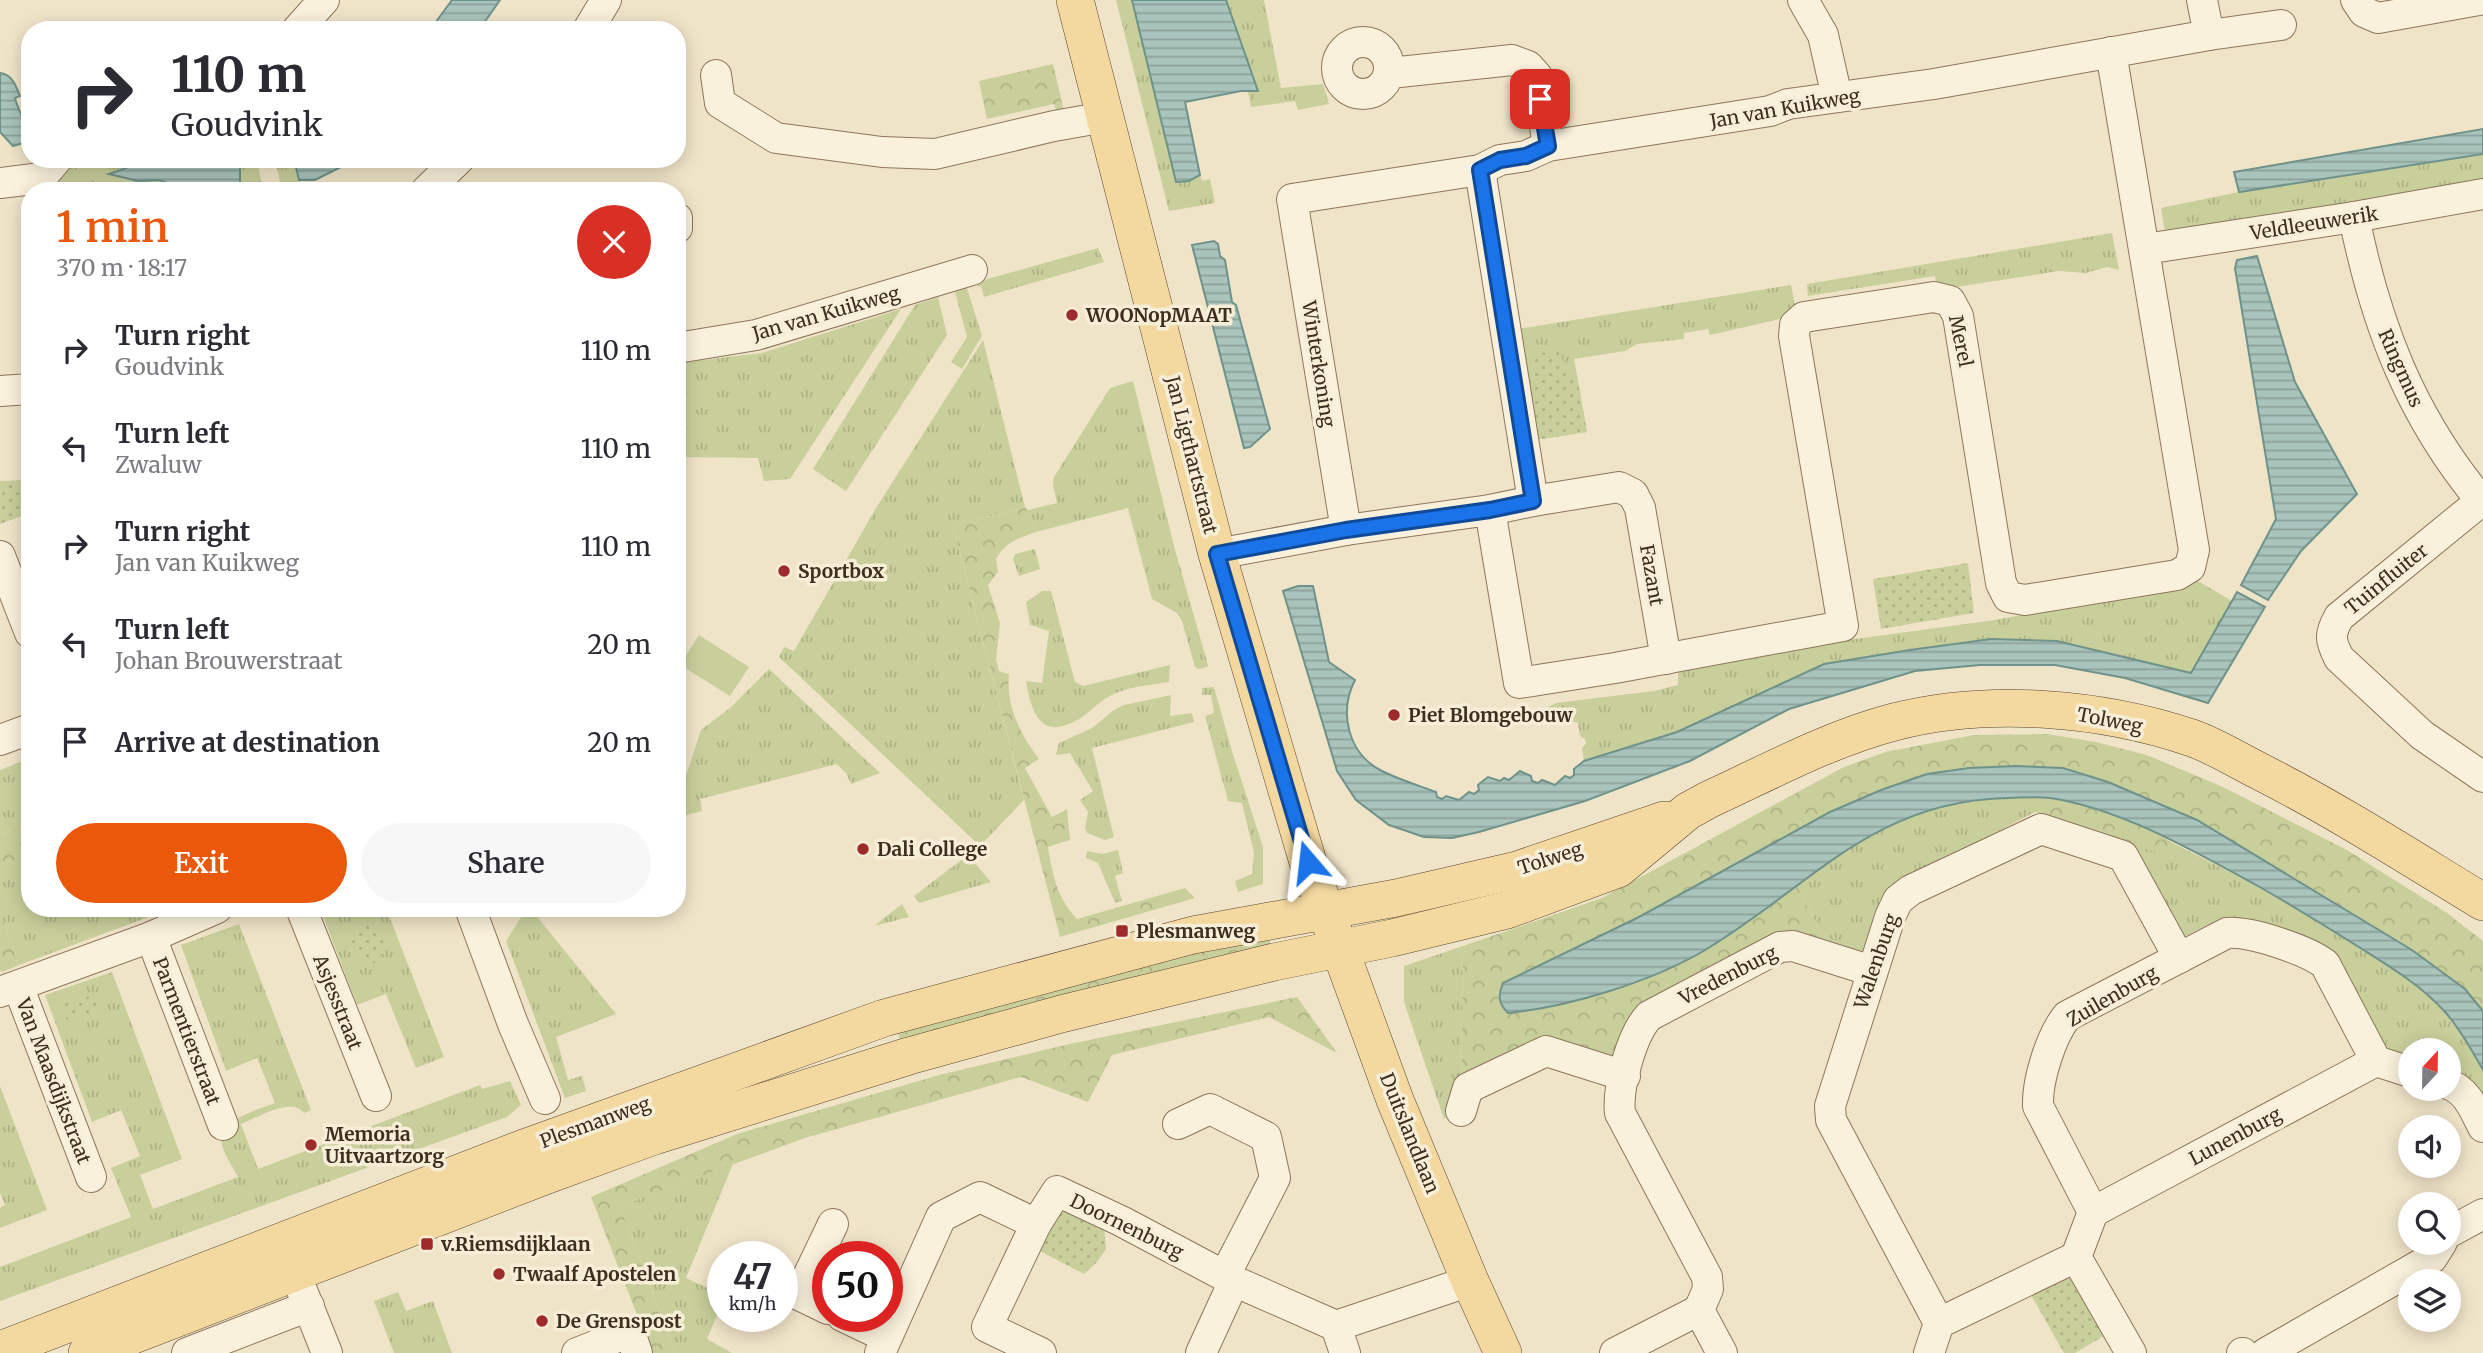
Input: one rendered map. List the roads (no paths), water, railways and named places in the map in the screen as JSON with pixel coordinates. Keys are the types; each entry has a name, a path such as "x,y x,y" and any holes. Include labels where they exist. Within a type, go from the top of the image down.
{"main road":[{"name":"Jan Ligthartstraat","path":"1075,0 1217,554 1308,862 1326,910"},
{"name":"Tolweg","path":"1326,910 1396,898 1517,870 1698,806 1838,740 1895,722 1954,712 2039,708 2103,716 2194,738 2319,802 2483,902"},
{"name":"Tolweg","path":"1341,948 1507,910 1618,869 1698,806"},
{"name":"Duitslandlaan","path":"1326,910 1395,1100 1503,1353"},
{"name":"Plesmanweg","path":"87,1353 289,1256 581,1127 884,1018 1193,935 1326,910"},
{"name":"Plesmanweg","path":"0,1350 653,1136 897,1060 1061,1014 1341,948"},
{"path":"884,1018 897,1060"}],"street":[{"path":"305,21 324,0"},
{"path":"593,21 606,0"},
{"path":"1803,0 1823,35 1838,97"},
{"path":"2202,0 2209,35"},
{"path":"2360,6 2378,18 2479,0"},
{"name":"Jan van Kuikweg","path":"1292,199 1480,170 1500,160 1526,156 1548,146 1697,124 1770,111 1788,104 1934,84 2209,35 2281,25"},
{"name":"Merel","path":"1490,510 1518,683 1843,626 1794,336 1795,325 1804,317 1934,297 1950,301 1958,316 2001,583 2008,597 2025,600 2178,575 2190,567 2194,550 2111,52"},
{"path":"1390,73 1512,60 1528,66 1536,76 1548,146"},
{"path":"716,75 720,103 776,138 882,152 935,154 1105,117"},
{"path":"0,183 41,178 49,168"},
{"path":"435,182 450,168"},
{"path":"1217,554 1346,530 1490,510 1533,501 1480,170"},
{"name":"Veldleeuwerik","path":"2145,249 2483,194"},
{"name":"Winterkoning","path":"1292,199 1346,530"},
{"name":"Ringmus","path":"2354,217 2364,268 2379,319 2398,368 2449,459 2482,502"},
{"name":"Jan van Kuikweg","path":"686,347 756,335 972,270"},
{"path":"0,391 21,390"},
{"name":"Fazant","path":"1533,501 1619,487 1633,494 1641,510 1666,659"},
{"name":"Tuinfluiter","path":"2482,502 2339,617 2333,628 2331,642 2339,658 2422,735 2482,774"},
{"path":"0,556 21,610"},
{"path":"0,740 21,732"},
{"name":"Walenburg","path":"1938,1323 1831,1120 1829,1106 1872,971 1898,900 1911,890 2041,830 2123,856 2179,958"},
{"path":"9,989 151,937 197,917"},
{"name":"Asjesstraat","path":"305,917 376,1096"},
{"path":"473,917 513,1024 545,1099"},
{"name":"Zuilenburg","path":"2093,1212 2038,1106 2038,1091 2057,1029 2067,1016 2227,933 2241,932 2314,955 2325,964 2376,1061"},
{"name":"Parmentierstraat","path":"151,937 223,1125"},
{"name":"Vredenburg","path":"1699,1310 1708,1289 1707,1277 1619,1112 1618,1099 1639,1027 1649,1016 1780,947 1793,946 1872,971"},
{"name":"Van Maasdijkstraat","path":"9,989 91,1177"},
{"path":"1461,1111 1468,1088 1546,1051 1625,1076"},
{"path":"2376,1061 2398,1068"},
{"name":"Lunenburg","path":"2093,1212 2376,1061"},
{"path":"2461,1090 2483,1127"},
{"path":"1178,1124 1210,1109 1266,1137 1276,1178 1230,1278 1201,1353"},
{"name":"Doornenburg","path":"1036,1224 1057,1191 1121,1221 1341,1339 1470,1281"},
{"path":"865,1332 883,1345 941,1217 980,1197 1036,1224 987,1327 1041,1353"},
{"path":"1929,1353 1938,1323 2076,1256 2093,1212"},
{"path":"2461,1226 2483,1214"},
{"path":"825,1241 833,1224"},
{"path":"2266,1353 2434,1255"},
{"path":"289,1256 327,1353"},
{"path":"2076,1256 2131,1353"},
{"path":"812,1268 799,1295 812,1301"},
{"path":"187,1353 309,1306"},
{"path":"1615,1353 1699,1310 1722,1353"},
{"path":"577,1353 634,1343"}],"water":[{"path":"452,0 500,0 485,21 437,21"},
{"path":"1132,0 1226,0 1258,91 1241,91 1185,102 1200,175 1189,181 1176,182"},
{"path":"0,73 11,78 20,96 15,98 21,114 21,144 13,146 0,132"},
{"path":"2483,129 2483,154 2239,192 2234,172"},
{"path":"126,168 240,168 240,182 138,181 109,174"},
{"path":"296,168 339,168 315,180 299,180"},
{"path":"1214,241 1218,244 1220,256 1225,260 1232,302 1236,305 1270,429 1250,447 1244,448 1192,245"},
{"path":"2257,256 2295,382 2357,494 2301,551 2268,600 2241,585 2276,519 2235,268 2237,260"},
{"path":"1298,586 1313,586 1329,662 1355,680 1350,692 1347,717 1353,742 1360,753 1380,770 1436,792 1437,797 1442,799 1446,796 1459,800 1469,792 1474,794 1479,790 1478,785 1488,777 1500,781 1504,778 1509,780 1520,771 1531,776 1532,781 1538,783 1542,780 1555,785 1565,776 1570,778 1574,775 1574,769 1584,761 1677,732 1824,664 1991,639 2057,641 2191,673 2237,592 2265,607 2208,703 2125,678 2055,665 1980,665 1915,671 1789,709 1690,761 1585,801 1452,838 1424,837 1389,825 1356,800 1337,771 1283,591"},
{"path":"1969,768 2063,768 2108,782 2197,820 2412,950 2465,989 2483,1011 2483,1070 2457,1026 2427,994 2384,963 2296,908 2156,832 2103,811 2044,797 1958,803 1915,815 1877,832 1842,853 1738,928 1679,964 1632,984 1556,1005 1508,1013 1502,1006 1500,996 1503,983 1639,917 1830,812 1927,774"}],"place":[{"name":"WOONopMAAT","path":"1072,315"},
{"name":"Sportbox","path":"784,571"},
{"name":"Piet Blomgebouw","path":"1394,715"},
{"name":"Dali College","path":"863,849"},
{"name":"Plesmanweg","path":"1122,931"},
{"name":"Memoria Uitvaartzorg","path":"311,1145"},
{"name":"v.Riemsdijklaan","path":"427,1244"},
{"name":"Twaalf Apostelen","path":"499,1274"},
{"name":"De Grenspost","path":"542,1321"}]}
